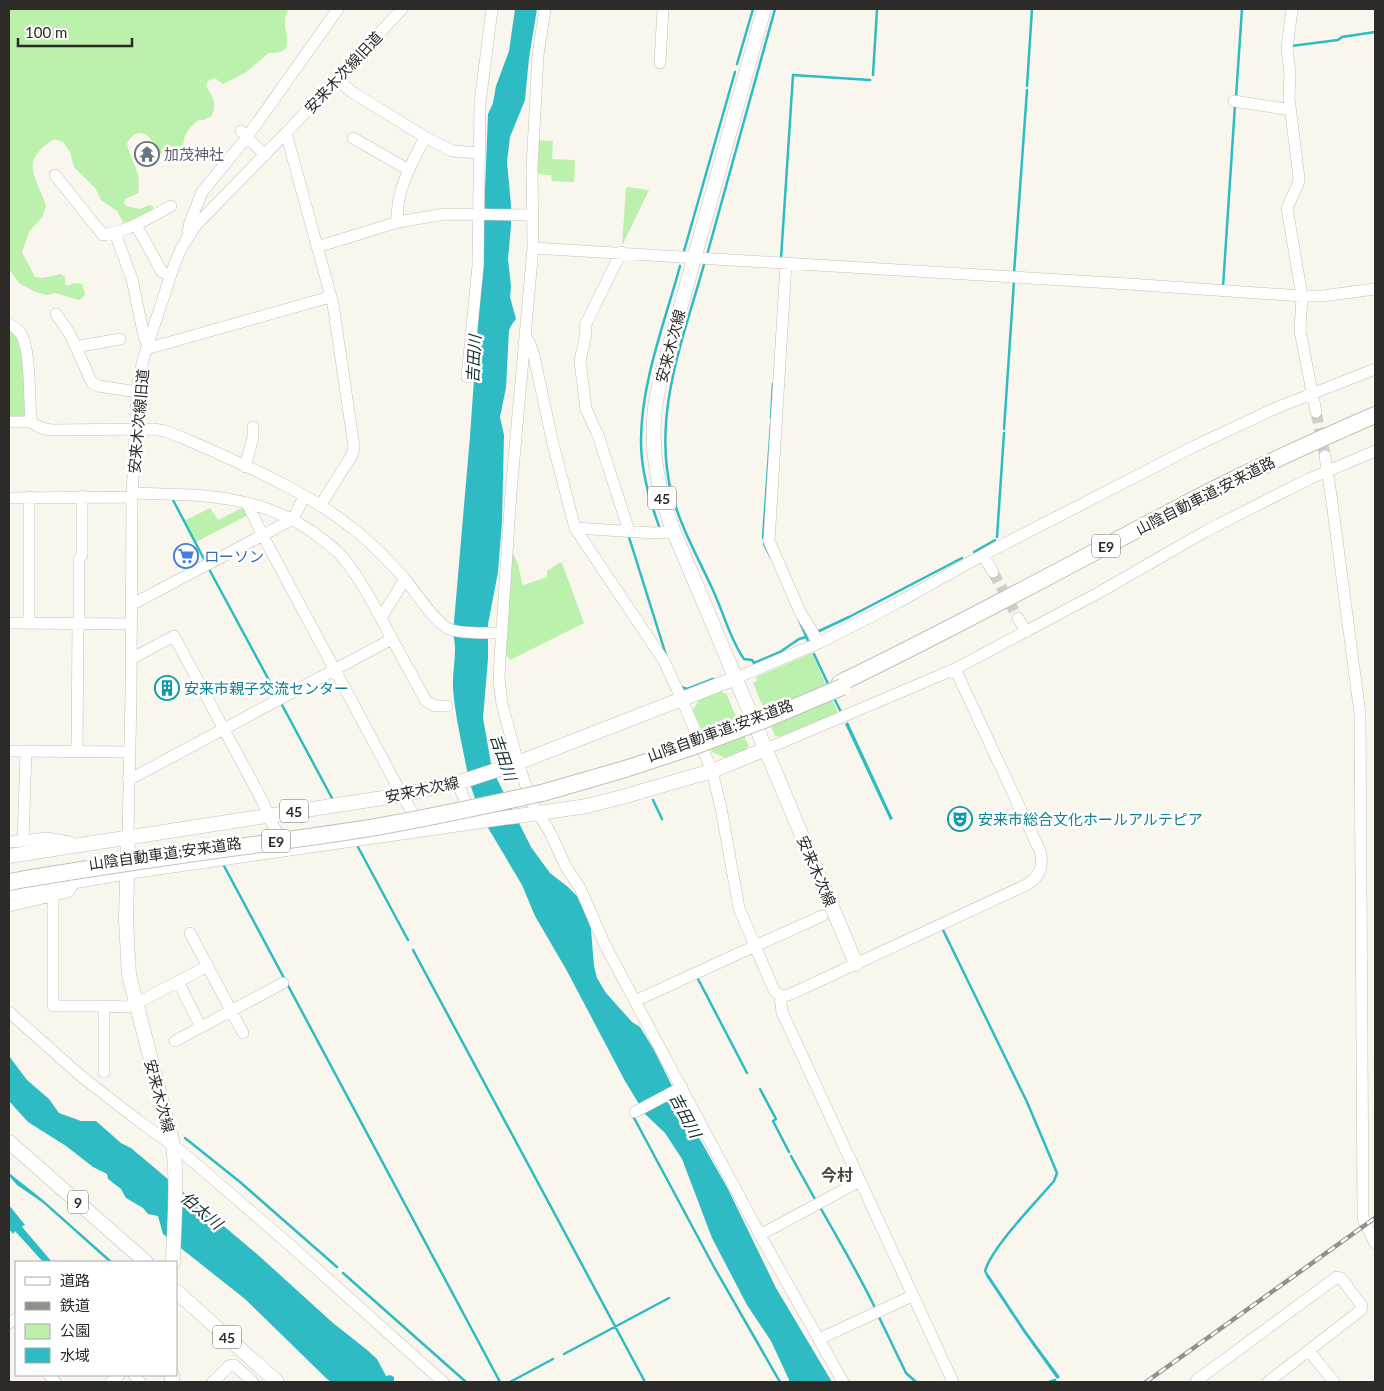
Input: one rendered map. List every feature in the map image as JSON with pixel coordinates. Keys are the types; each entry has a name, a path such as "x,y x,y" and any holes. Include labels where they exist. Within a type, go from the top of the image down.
{"highway":[{"name":"山陰自動車道;安来道路","path":"841,685 1206,494 1309,444 1375,415"},
{"name":"山陰自動車道;安来道路","path":"9,882 453,813 625,769 764,720 931,644 1199,502 1311,448 1375,420"},
{"name":"山陰自動車道;安来道路","path":"9,878 179,850 363,825 541,791"}],"main road":[{"name":"安来木次線","path":"764,9 658,391 653,425 656,471 666,513 856,964"},
{"name":"安来木次線","path":"173,1261 174,1152 129,975 127,955 128,837 402,795 458,782 515,764 736,678"},
{"path":"9,893 127,872 587,806 712,772 766,750"},
{"path":"9,856 128,837"},
{"name":"9","path":"9,1142 145,1261"},
{"name":"45","path":"178,1293 277,1382"}],"street":[{"path":"188,236 190,222 202,192 223,168 244,134 338,9"},
{"name":"安来木次線旧道","path":"128,837 132,495 137,392 148,345 178,252 197,224 286,133 402,9"},
{"path":"466,377 478,266 480,103 492,9"},
{"path":"545,9 538,55 532,168 531,215 533,248 511,492 501,633 500,692 515,764 536,814 580,888 605,945 760,1235 843,1382"},
{"path":"660,63 663,9"},
{"path":"1292,9 1287,48 1291,110 1299,178 1286,208 1302,296 1300,331 1316,412"},
{"path":"337,79 352,92 425,137 452,151 480,153"},
{"path":"1234,102 1291,110"},
{"path":"286,133 333,304 354,447 352,455 320,506"},
{"path":"244,134 265,154"},
{"path":"398,222 397,216 402,188 425,137"},
{"path":"353,138 409,170"},
{"path":"55,175 103,235 115,233 136,225 171,206"},
{"path":"317,247 398,222 445,214 531,215"},
{"path":"136,225 162,272 171,275"},
{"path":"115,233 132,279 143,332 148,345 330,297"},
{"path":"533,248 1302,296 1322,296 1375,289"},
{"path":"621,252 585,326 586,333 580,361 586,409 598,435 629,531"},
{"path":"786,264 769,541 801,614 819,643"},
{"path":"56,314 70,334 92,383 98,386 137,392"},
{"path":"9,324 21,334 26,348 31,422"},
{"path":"524,336 530,344 534,356 553,444 575,528 664,661 682,700 712,772 721,808 739,908 774,990 786,995 856,964 1026,885 1036,878 1041,870 1040,851 955,669"},
{"path":"76,347 120,339"},
{"path":"736,678 819,643 897,603 983,555 1195,446 1276,408 1375,369"},
{"path":"9,422 31,422 51,430 153,429 165,431 245,466 320,506 352,527 381,554 404,579 428,610 448,629 501,633"},
{"path":"245,466 253,438 253,428"},
{"path":"766,750 955,669 1100,592 1206,531 1328,471 1375,451"},
{"path":"1325,456 1360,714 1363,1216 1364,1222 1375,1243"},
{"path":"9,498 198,495 247,502 276,511 293,519 323,540 342,557 362,584 426,702 435,706 448,706"},
{"path":"77,752 79,559 82,556 82,496"},
{"path":"29,497 29,623"},
{"path":"131,606 293,519 304,497"},
{"path":"247,502 263,536 402,795 423,829"},
{"path":"575,528 674,532"},
{"path":"983,555 993,572"},
{"path":"381,618 404,579"},
{"path":"1018,618 1026,632"},
{"path":"9,623 130,624"},
{"path":"131,659 174,636 287,850"},
{"path":"128,778 392,639"},
{"path":"9,751 130,752"},
{"path":"23,841 26,752"},
{"path":"458,782 476,822"},
{"path":"9,842 46,838 70,842 73,846"},
{"path":"9,906 68,892 72,881"},
{"path":"53,896 53,1006 127,1007 208,966"},
{"path":"636,1001 822,916"},
{"path":"190,933 243,1033"},
{"path":"178,982 201,1027"},
{"path":"175,1041 283,983"},
{"path":"786,995 782,1012 953,1382"},
{"path":"104,1006 104,1072"},
{"path":"9,1012 82,1077 290,1246 443,1382"},
{"path":"637,1112 681,1088"},
{"path":"760,1235 860,1181"},
{"path":"1196,1382 1337,1278 1341,1278 1362,1306 1361,1310 1268,1382"},
{"path":"819,1339 912,1296"},
{"path":"1309,1351 1334,1382"},
{"path":"213,1382 229,1366 234,1365 253,1382"}],"green space":[{"path":"9,9 288,9 285,21 287,44 283,51 269,53 245,73 223,84 215,78 208,81 206,86 214,104 212,116 204,120 198,120 185,135 183,143 185,154 181,159 177,161 173,153 168,150 160,154 158,153 153,141 145,134 136,134 127,143 139,178 139,185 138,193 125,199 124,203 126,206 140,209 149,205 153,206 153,211 124,224 117,211 101,200 96,189 74,167 70,152 63,142 54,139 36,154 33,162 34,177 46,205 43,216 29,232 22,252 35,277 42,278 61,274 65,277 65,284 67,286 74,283 82,284 85,294 79,300 55,293 46,295 36,292 20,284 9,269"},
{"path":"536,140 553,141 552,159 575,160 574,182 552,181 551,175 534,174"},
{"path":"626,188 649,190 622,246"},
{"path":"9,326 21,340 27,418 9,418"},
{"path":"246,506 250,514 196,542 184,521 210,508 218,520"},
{"path":"511,553 513,553 518,564 524,585 547,577 547,571 562,563 584,623 510,660 505,653 508,633 507,604"},
{"path":"812,653 838,713 782,737 775,736 753,683 757,681 756,677"},
{"path":"722,689 723,694 726,693 749,747 746,748 747,751 728,759 712,752 693,710 700,698"}],"water":[{"path":"515,9 537,9 529,58 525,100 510,137 507,162 511,205 508,259 511,286 510,297 516,319 509,330 506,388 500,417 504,435 502,522 498,572 488,624 488,659 483,718 492,769 468,776 454,699 455,647 453,634 482,265 488,114 509,51"},
{"path":"848,722 893,819 890,820 845,724"},
{"name":"吉田川","path":"494,773 531,847 550,873 579,898 591,929 594,966 597,978 606,993 632,1022 640,1027 654,1050 689,1120 728,1189 776,1288 832,1382 790,1382 771,1341 747,1305 712,1238 682,1159 665,1133 645,1114 625,1081 567,971 535,916 522,885 481,816 469,781"},
{"name":"伯太川","path":"9,1056 27,1080 49,1099 59,1113 81,1121 96,1121 121,1143 131,1148 257,1254 333,1323 366,1349 377,1359 386,1376 394,1377 394,1382 331,1382 326,1378 245,1299 163,1234 158,1216 148,1214 143,1208 126,1198 121,1189 108,1179 107,1174 93,1167 66,1146 28,1122 9,1101"},
{"path":"9,1173 42,1199 112,1261 108,1261 43,1203 17,1185 9,1176"},
{"path":"9,1205 25,1225 22,1226 23,1228 51,1261 42,1261 15,1231 13,1234 9,1229"},
{"path":"989,1275 1026,1331 1060,1377 1057,1379 1024,1333 986,1276"}],"waterway":[{"path":"737,64 753,9"},
{"path":"707,255 775,9"},
{"path":"873,75 877,9"},
{"path":"1027,86 1032,9"},
{"path":"1236,97 1242,9"},
{"path":"1291,46 1338,40 1342,37 1375,32"},
{"path":"684,251 735,72"},
{"path":"781,259 793,75 870,80"},
{"path":"1014,273 1027,90"},
{"path":"1223,287 1235,105"},
{"path":"705,261 680,348 668,406 665,436 672,495 685,530 734,642 744,659 752,660 754,663 780,652 799,639 806,637"},
{"path":"659,526 644,474 641,452 642,419 649,374 680,266"},
{"path":"1004,429 1014,281"},
{"path":"771,418 773,384"},
{"path":"763,538 771,424"},
{"path":"997,537 1004,433"},
{"path":"172,498 205,561"},
{"path":"628,534 666,655"},
{"path":"974,552 995,540"},
{"path":"764,544 771,558"},
{"path":"819,631 962,558"},
{"path":"209,569 278,697"},
{"path":"799,620 809,643"},
{"path":"814,654 829,686"},
{"path":"681,687 687,689 713,679"},
{"path":"834,698 841,712"},
{"path":"281,703 333,800"},
{"path":"653,800 662,819"},
{"path":"358,847 408,940"},
{"path":"223,864 500,1382"},
{"path":"943,930 1027,1102 1057,1173 1054,1181 1015,1225 996,1250 985,1271 989,1278"},
{"path":"413,950 645,1382"},
{"path":"697,977 747,1073"},
{"path":"760,1089 776,1119 773,1121 789,1152"},
{"path":"633,1116 714,1267 780,1382"},
{"path":"185,1138 240,1182 337,1267"},
{"path":"791,1156 816,1201"},
{"path":"820,1207 876,1310"},
{"path":"343,1273 466,1382"},
{"path":"564,1354 669,1298"},
{"path":"878,1315 906,1373 916,1382"},
{"path":"510,1382 553,1359"},
{"path":"1049,1382 1055,1380"}],"tunnel":[{"path":"1316,412 1325,456"},
{"path":"993,572 1018,618"}],"railway":[{"path":"1146,1382 1375,1218"}],"place":[{"name":"加茂神社","path":"147,154"},
{"name":"ローソン","path":"186,556"},
{"name":"安来市親子交流センター","path":"167,688"},
{"name":"安来市総合文化ホールアルテピア","path":"960,819"}],"district":[{"name":"今村","path":"837,1174"}]}
